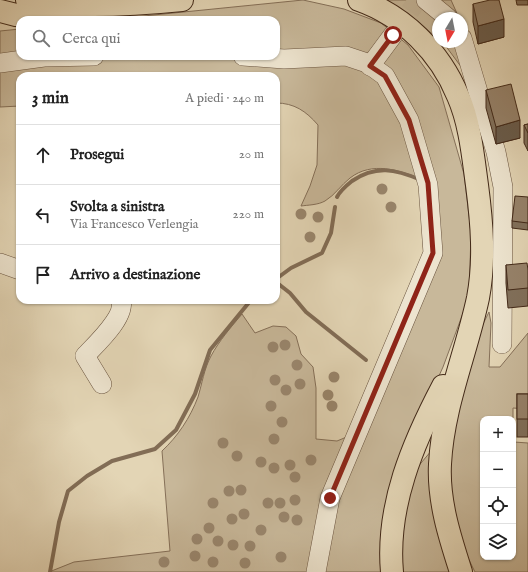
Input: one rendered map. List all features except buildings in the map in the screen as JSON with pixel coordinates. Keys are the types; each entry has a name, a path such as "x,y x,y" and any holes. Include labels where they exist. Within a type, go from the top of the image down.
{"highway":[{"path":"27,0 56,5 139,4 182,0"},
{"path":"359,0 394,18 422,41 435,55 447,73 464,112 482,221 482,262 478,297 446,411 440,466 443,506 451,544 460,572"},
{"path":"69,16 96,13 139,4"},
{"path":"0,11 22,16"},
{"path":"0,25 16,23"},
{"path":"392,572 390,549 392,526 403,478 439,394 468,336"}],"street":[{"path":"426,0 441,12"},
{"path":"370,66 393,35"},
{"path":"465,48 496,152 503,187 502,344"},
{"path":"280,59 346,56 370,66 385,76 409,120 428,183 433,253 330,498 316,572"},
{"path":"0,63 22,60"},
{"path":"0,263 16,269"},
{"path":"102,384 85,356 115,323 122,304"}],"shaded area":[{"path":"303,0 344,9 381,23 408,45 439,87 464,174 471,233 469,297 443,367 405,451 385,572 49,572 74,562 170,551 162,451 178,433 195,405 205,371 214,350 242,314 255,333 273,326 286,327 296,336 301,354 313,367 316,388 316,439 337,441 349,436 424,264 421,179 395,170 376,168 367,170 350,178 325,201 301,206 317,165 318,125 304,112 294,106 280,103 280,72 16,72 16,106 0,107 0,31 16,29 16,60 280,60 280,16 144,16"},
{"path":"386,0 451,0 456,12 432,12 432,34"},
{"path":"447,48 461,48 462,68"},
{"path":"489,312 491,323 489,367 500,367 528,333 528,409 513,408 513,416 480,416 480,560 516,560 516,442 528,443 528,572 475,572 463,548 450,509 445,458 475,340"},
{"path":"432,450 451,572 398,572 396,554 410,476"}],"waterway":[{"path":"337,197 352,181 361,176 378,171 394,171 421,180"},
{"path":"280,276 291,268 322,253 331,233 335,207"},
{"path":"280,285 290,293 306,312 366,360"},
{"path":"50,572 59,522 68,491 87,476 112,461 155,449 176,430 195,394 210,350 248,304"}],"tunnel":[{"path":"393,35 418,0"}],"route":[{"path":"330,498 433,253 428,183 409,120 385,76 370,66 393,35"}]}
